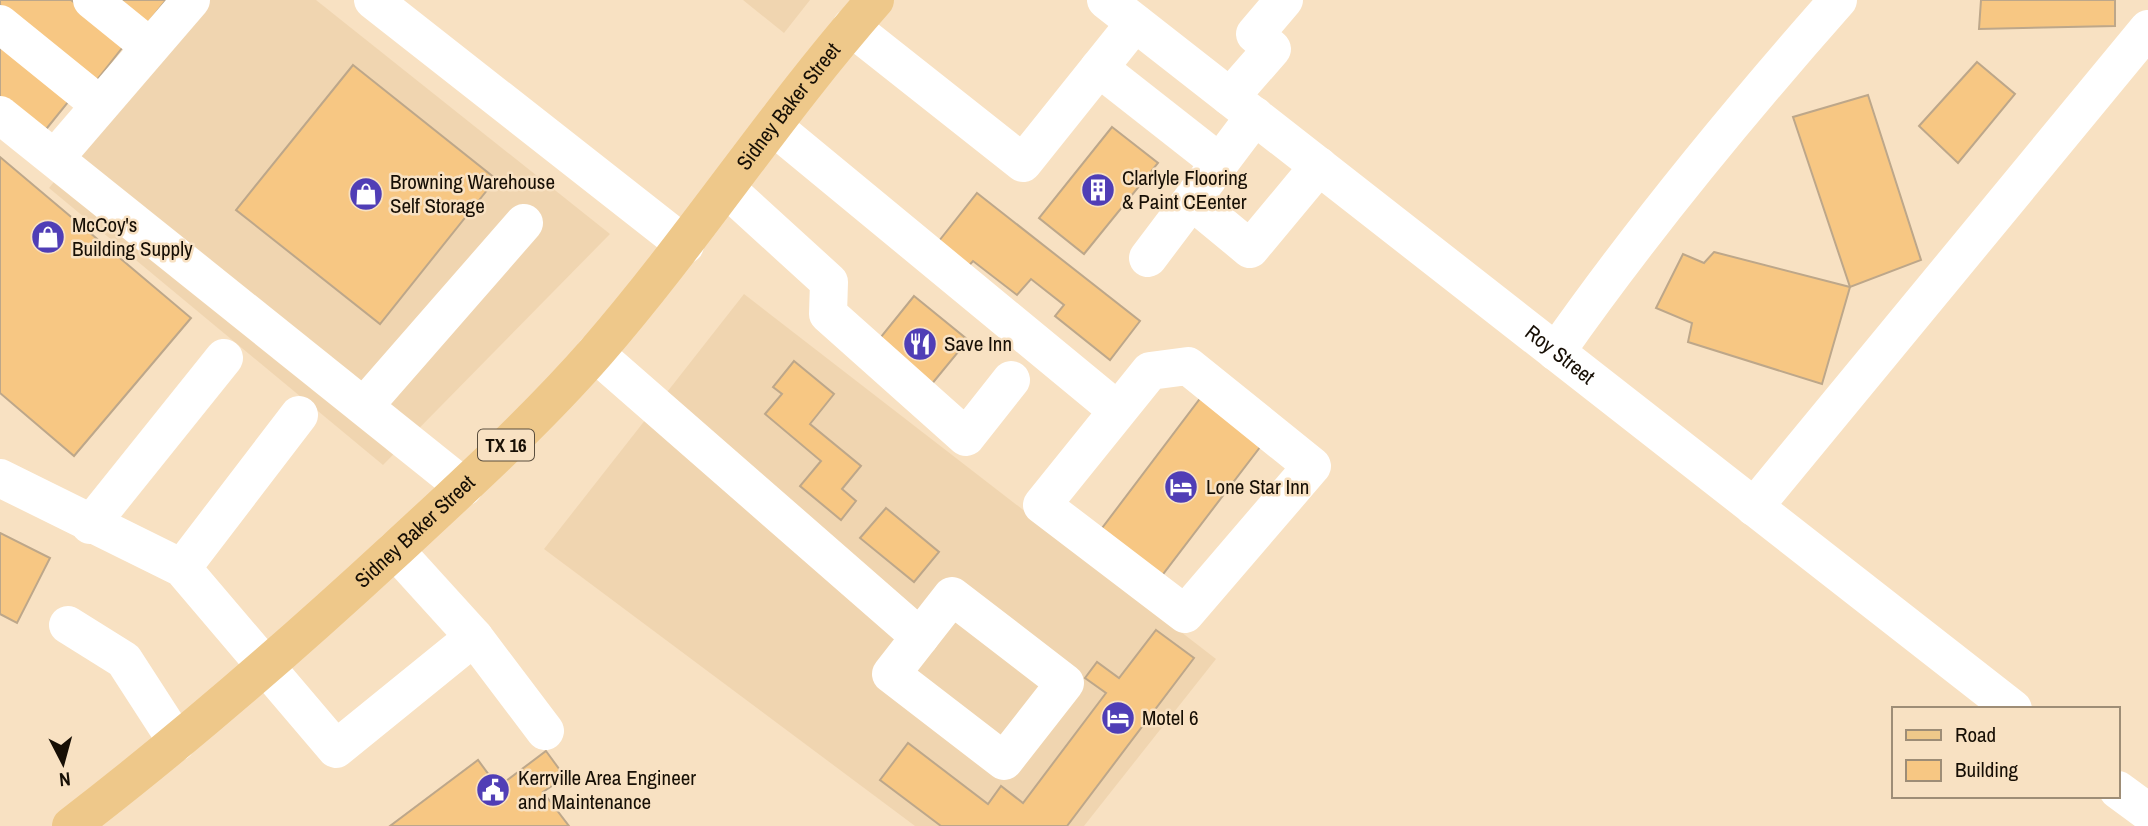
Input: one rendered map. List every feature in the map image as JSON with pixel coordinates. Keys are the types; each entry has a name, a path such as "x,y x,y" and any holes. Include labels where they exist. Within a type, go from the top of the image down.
{"main road":[{"name":"Sidney Baker Street","path":"71,826 177,742 395,550 464,487 595,353 685,245 863,13"}],"street":[{"path":"92,0 150,47"},
{"path":"55,158 191,0"},
{"path":"373,0 685,245"},
{"path":"1148,258 1220,163 1243,106 1272,49 1255,34 1284,0"},
{"path":"1556,352 1612,273 1733,119 1838,0"},
{"path":"863,13 1023,163 1099,68 1121,11"},
{"name":"Roy Street","path":"1121,11 2010,707"},
{"path":"0,24 100,105"},
{"path":"1754,507 2148,29"},
{"path":"1099,68 1220,163"},
{"path":"0,115 464,487"},
{"path":"774,127 1116,410"},
{"path":"1192,201 1250,249 1319,166"},
{"path":"727,189 829,282 828,314 966,437 1010,380"},
{"path":"365,405 524,223"},
{"path":"595,353 920,637"},
{"path":"90,524 224,358"},
{"path":"1188,366 1312,466 1185,614 1042,505 1116,410 1150,371 1188,366"},
{"path":"182,568 299,415"},
{"path":"0,478 182,568 336,749 474,637"},
{"path":"395,550 474,637 545,732"},
{"path":"68,625 124,660 177,742"},
{"path":"2120,791 2148,812"}],"shaded area":[{"path":"203,0 316,0 610,234 383,465 49,188"},
{"path":"743,0 810,0 784,33"},
{"path":"744,294 1216,659 1084,826 915,826 544,549"}],"building":[{"path":"0,0 71,0 126,43 96,81 0,5"},
{"path":"117,0 166,0 147,24"},
{"path":"1981,0 2115,0 2115,26 1979,29"},
{"path":"0,38 73,96 43,133 0,99"},
{"path":"1977,62 2015,94 1958,163 1919,126"},
{"name":"Browning Warehouse Self Storage","path":"353,65 496,179 380,324 236,210"},
{"path":"1868,95 1921,260 1850,287 1793,117"},
{"name":"Clarlyle Flooring & Paint CEenter","path":"1112,127 1158,163 1084,254 1039,218"},
{"name":"McCoy's Building Supply","path":"0,157 191,318 74,456 0,393"},
{"path":"977,193 1140,321 1110,360 1055,316 1064,305 1031,279 1017,295 973,261 965,270 935,246"},
{"path":"1714,252 1850,287 1822,384 1688,342 1692,323 1656,308 1683,254 1704,263"},
{"name":"Save Inn","path":"914,296 968,340 926,391 872,348"},
{"path":"794,361 834,394 810,424 861,466 842,489 856,501 841,520 800,486 821,461 765,414 782,394 773,387"},
{"name":"Lone Star Inn","path":"1205,392 1267,438 1157,582 1096,536"},
{"path":"886,508 939,552 914,582 860,538"},
{"path":"0,533 50,558 17,623 0,614"},
{"name":"Motel 6","path":"1156,630 1194,658 1067,826 941,826 880,780 908,743 988,804 1001,786 1023,803 1106,693 1085,678 1097,662 1119,678"},
{"name":"Kerrville Area Engineer and Maintenance","path":"546,751 565,777 543,792 569,826 390,826 478,760 498,787"}],"place":[{"name":"Clarlyle Flooring & Paint CEenter","path":"1098,190"},
{"name":"Browning Warehouse Self Storage","path":"366,194"},
{"name":"McCoy's Building Supply","path":"48,237"},
{"name":"Save Inn","path":"920,344"},
{"name":"Lone Star Inn","path":"1181,487"},
{"name":"Motel 6","path":"1118,718"},
{"name":"Kerrville Area Engineer and Maintenance","path":"493,790"}]}
